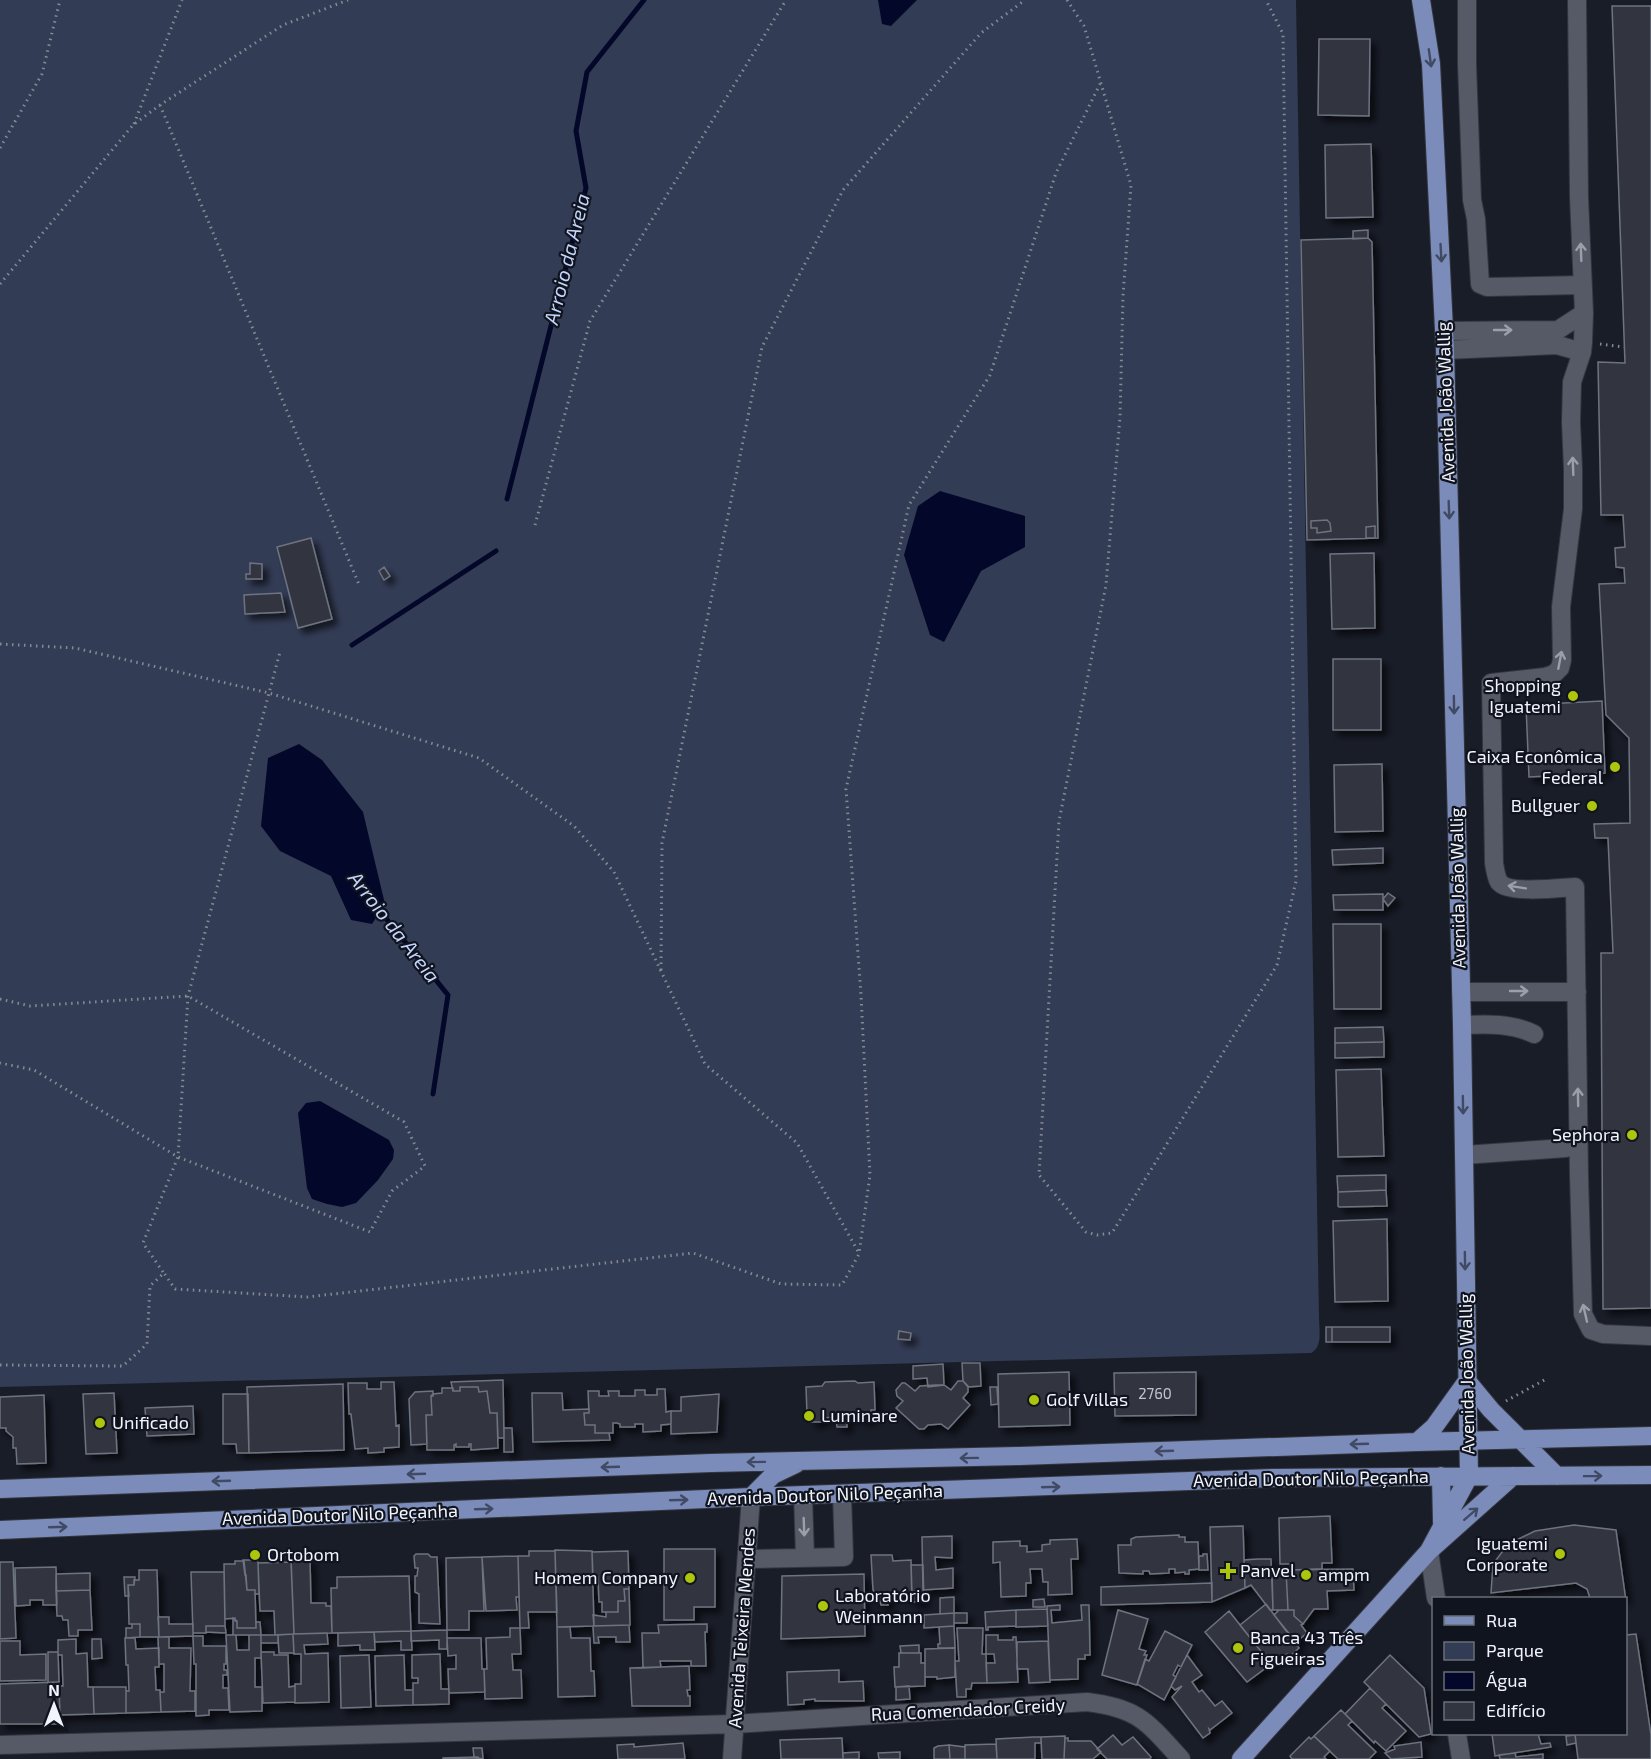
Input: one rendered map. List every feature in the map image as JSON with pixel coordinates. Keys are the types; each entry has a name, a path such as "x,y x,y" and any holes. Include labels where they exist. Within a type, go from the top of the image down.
{"main road":[{"name":"Avenida João Wallig","path":"1421,0 1431,64 1445,350 1462,1025 1469,1440 1469,1476 1429,1551"},
{"path":"1418,1442 1434,1427 1467,1381 1491,1410 1557,1476"},
{"name":"Avenida Doutor Nilo Peçanha","path":"0,1489 711,1463 1651,1436"},
{"path":"751,1497 773,1475 801,1462"},
{"name":"Avenida Doutor Nilo Peçanha","path":"0,1530 751,1497 1273,1478 1651,1475"},
{"path":"1441,1476 1442,1524"},
{"name":"Avenida João Wallig","path":"1241,1759 1429,1551 1513,1476"}],"street":[{"path":"1467,0 1472,200 1476,219 1480,284 1487,287 1582,285"},
{"path":"1577,0 1579,197 1584,314 1582,352 1572,382 1573,508 1561,607 1562,651 1560,668 1554,674 1494,682 1489,687 1494,863 1497,876 1503,885 1530,890 1575,887 1583,1314 1591,1330 1603,1334 1651,1336"},
{"path":"1444,331 1558,330 1584,314"},
{"path":"1445,350 1557,345 1582,352"},
{"path":"1461,992 1577,992"},
{"path":"1462,1025 1491,1024 1520,1027 1534,1034"},
{"path":"1464,1155 1566,1148"},
{"path":"747,1559 844,1557 842,1494"},
{"path":"803,1495 805,1558"},
{"name":"Avenida Teixeira Mendes","path":"732,1759 751,1497"},
{"path":"1429,1551 1437,1597"},
{"name":"Rua Comendador Creidy","path":"0,1745 734,1724 1087,1702 1113,1705 1133,1713 1150,1725 1181,1759"},
{"path":"1457,1735 1461,1759"}],"path":[{"path":"0,148 42,74 60,0"},
{"path":"133,125 182,0"},
{"path":"0,284 133,125 283,25 348,0"},
{"path":"535,525 590,321 786,0"},
{"path":"661,971 662,843 762,347 843,190 981,33 1025,0"},
{"path":"1066,0 1084,27 1131,185 1123,296 1120,417 1106,585 1059,821 1039,1175 1086,1232 1097,1235 1112,1233 1277,965 1296,881 1283,34 1266,0"},
{"path":"280,652 189,996 182,1070 178,1156 143,1243 176,1289 307,1297 693,1253 781,1284 842,1285 859,1254 870,1175 861,995 846,789 909,505 990,375 1056,173 1100,83"},
{"path":"160,105 360,587"},
{"path":"0,644 75,648 269,693 478,759 574,826 615,872 705,1064 797,1143 859,1254"},
{"path":"0,999 30,1006 189,996 404,1122 425,1166 392,1191 370,1232 178,1156 34,1070 0,1063"},
{"path":"0,1365 123,1366 147,1344 150,1286 164,1273"},
{"path":"1491,1410 1548,1378"}],"green space":[{"path":"0,0 1296,0 1320,1333 1315,1350 1311,1353 0,1387"}],"water":[{"path":"878,0 917,0 891,26 882,24"},
{"path":"940,491 1025,516 1025,547 981,571 944,642 930,635 904,555 918,506"},
{"path":"299,744 322,760 363,812 385,904 372,924 351,920 331,876 280,851 261,826 268,758"},
{"path":"320,1101 389,1140 394,1150 393,1159 378,1180 356,1203 342,1207 312,1199 307,1188 298,1113 306,1103"}],"building":[{"path":"1612,6 1651,6 1651,1308 1603,1309 1601,953 1613,953 1608,838 1595,838 1594,824 1630,823 1629,738 1606,715 1599,584 1625,583 1624,568 1616,567 1615,548 1625,547 1623,515 1601,515 1598,362 1625,363"},
{"path":"1319,39 1370,39 1369,116 1318,115"},
{"path":"1371,144 1373,217 1326,218 1325,145"},
{"path":"1368,230 1368,238 1353,239 1353,231"},
{"path":"1368,238 1372,242 1378,538 1307,540 1301,240"},
{"path":"1327,520 1331,531 1317,533 1317,528 1311,528 1311,521"},
{"path":"1375,526 1375,538 1366,538 1366,527"},
{"path":"311,538 332,619 298,628 277,547"},
{"path":"1374,553 1375,628 1332,629 1330,554"},
{"path":"250,563 262,564 262,579 246,579 246,574 250,574"},
{"path":"384,567 390,576 384,580 379,571"},
{"path":"281,593 285,612 245,614 244,595"},
{"path":"1333,659 1381,659 1381,730 1333,730"},
{"path":"1602,701 1605,773 1529,777 1526,705"},
{"path":"1382,764 1383,831 1335,832 1334,765"},
{"path":"1383,848 1383,863 1333,865 1332,850"},
{"path":"1388,893 1395,898 1388,906 1383,899"},
{"path":"1383,894 1383,910 1334,910 1333,895"},
{"path":"1333,924 1381,924 1381,1009 1334,1009"},
{"path":"1383,1027 1384,1042 1335,1043 1335,1028"},
{"path":"1384,1042 1384,1057 1335,1058 1335,1043"},
{"path":"1381,1069 1384,1156 1338,1157 1336,1070"},
{"path":"1386,1175 1386,1190 1338,1192 1337,1176"},
{"path":"1386,1190 1387,1206 1338,1206 1338,1192"},
{"path":"1387,1219 1388,1301 1335,1302 1333,1221"},
{"path":"1326,1327 1332,1327 1332,1342 1326,1342"},
{"path":"1332,1327 1390,1327 1390,1342 1332,1342"},
{"path":"899,1331 911,1333 910,1340 898,1339"},
{"path":"962,1363 980,1363 981,1386 968,1387 963,1381"},
{"path":"943,1364 944,1385 928,1387 927,1378 913,1379 913,1366"},
{"name":"Golf Villas","path":"1069,1372 1070,1425 999,1427 998,1374"},
{"path":"1196,1372 1196,1415 1115,1416 1114,1373"},
{"path":"503,1380 504,1438 498,1438 497,1413 490,1413 487,1391 479,1392 478,1387 460,1387 460,1391 453,1391 451,1382"},
{"path":"855,1381 858,1383 874,1382 875,1410 871,1410 871,1420 861,1420 861,1416 847,1417 847,1427 837,1427 836,1417 822,1418 822,1422 811,1422 811,1413 807,1414 806,1387 822,1386 825,1382"},
{"path":"958,1381 963,1381 968,1386 968,1392 963,1398 970,1405 948,1429 941,1424 928,1425 924,1429 919,1429 896,1408 903,1401 897,1396 896,1390 902,1383 915,1391 920,1386 936,1385 944,1385 951,1390"},
{"path":"381,1382 394,1382 399,1447 384,1448 384,1452 368,1453 368,1448 355,1449 351,1414 349,1414 348,1383 367,1383 367,1389 381,1389"},
{"path":"343,1384 344,1450 249,1453 247,1387"},
{"path":"460,1387 478,1387 479,1392 487,1391 490,1413 497,1413 498,1448 471,1450 471,1444 469,1447 456,1447 456,1444 454,1450 427,1450 426,1415 432,1415 431,1396 442,1393 442,1388 453,1388 453,1391 460,1391"},
{"path":"990,1387 997,1387 998,1404 991,1405"},
{"path":"657,1389 665,1389 666,1412 671,1411 671,1424 661,1425 661,1431 643,1432 643,1424 635,1424 635,1427 620,1427 620,1424 613,1423 613,1433 595,1433 595,1425 585,1425 584,1413 589,1413 588,1391 599,1391 599,1396 609,1396 608,1391 619,1391 619,1396 635,1396 635,1390 645,1390 645,1395 657,1395"},
{"path":"433,1391 432,1415 426,1415 427,1444 411,1445 409,1399 415,1392"},
{"name":"Unificado","path":"114,1393 117,1453 86,1454 83,1394"},
{"path":"532,1393 562,1393 563,1410 589,1409 589,1413 584,1413 585,1425 595,1425 595,1433 609,1433 610,1440 533,1442"},
{"path":"223,1394 248,1394 249,1453 237,1453 236,1444 223,1444"},
{"path":"719,1394 717,1432 671,1434 671,1411 681,1411 681,1397"},
{"path":"44,1395 46,1463 17,1464 13,1437 6,1431 6,1428 0,1428 0,1397"},
{"path":"193,1406 194,1434 147,1436 145,1408"},
{"path":"504,1428 512,1428 513,1452 504,1452"},
{"path":"1330,1516 1332,1563 1322,1563 1322,1569 1290,1570 1290,1564 1280,1564 1279,1518"},
{"name":"Iguatemi Corporate","path":"1574,1525 1616,1530 1626,1597 1590,1597 1587,1589 1576,1583 1491,1593 1493,1564 1508,1544 1535,1531"},
{"name":"Panvel","path":"1243,1526 1245,1588 1212,1602 1210,1527"},
{"path":"1179,1535 1179,1537 1185,1537 1185,1542 1198,1542 1199,1569 1189,1570 1189,1574 1175,1573 1175,1569 1169,1569 1169,1573 1150,1574 1149,1571 1143,1571 1143,1574 1119,1573 1118,1545 1131,1545 1131,1539 1136,1537"},
{"path":"952,1536 952,1558 935,1557 936,1570 953,1568 953,1588 923,1590 922,1537"},
{"path":"1077,1539 1078,1559 1071,1559 1072,1594 1048,1595 1048,1582 1043,1582 1042,1569 1030,1569 1031,1583 1026,1583 1026,1596 1001,1597 1000,1562 993,1563 993,1542 1020,1541 1020,1546 1027,1546 1027,1552 1042,1551 1042,1545 1050,1544 1050,1540"},
{"name":"Homem Company","path":"664,1549 715,1549 715,1607 694,1607 694,1620 664,1620"},
{"path":"555,1550 592,1551 594,1626 557,1627"},
{"path":"529,1551 555,1551 557,1612 528,1612 529,1628 520,1628 518,1556 529,1556"},
{"path":"628,1551 629,1589 624,1589 625,1601 618,1601 618,1612 602,1612 602,1602 599,1602 598,1577 593,1577 592,1552"},
{"path":"416,1554 437,1557 440,1624 419,1623 419,1594 415,1592 415,1576 417,1576 418,1568 415,1568 414,1556"},
{"path":"1207,1554 1208,1570 1199,1570 1199,1556"},
{"path":"871,1555 892,1555 893,1561 911,1560 912,1595 900,1596 900,1593 888,1593 888,1605 881,1605 880,1601 873,1602 875,1593"},
{"path":"518,1556 517,1610 486,1611 482,1557"},
{"path":"308,1557 308,1561 310,1560 311,1603 326,1603 326,1606 331,1606 332,1633 294,1634 291,1558"},
{"path":"482,1557 484,1611 469,1611 469,1630 447,1630 446,1558"},
{"path":"1271,1559 1273,1610 1270,1610 1251,1585 1245,1588 1244,1560"},
{"path":"243,1560 258,1562 259,1594 255,1594 255,1590 247,1590"},
{"path":"235,1561 244,1561 247,1590 255,1590 256,1628 237,1628 235,1618 225,1619 224,1564 235,1564"},
{"path":"0,1562 13,1562 16,1638 0,1639"},
{"path":"291,1562 294,1634 275,1635 274,1611 260,1611 258,1563"},
{"path":"911,1565 923,1565 924,1602 912,1602"},
{"path":"56,1567 57,1605 43,1605 43,1600 30,1600 30,1605 16,1606 15,1568"},
{"path":"1353,1569 1354,1590 1327,1591 1328,1609 1314,1609 1303,1624 1294,1616 1294,1610 1288,1610 1286,1570"},
{"path":"139,1570 157,1570 159,1637 140,1637 140,1624 129,1624 128,1585 134,1585 134,1580 139,1580"},
{"path":"1286,1570 1288,1610 1273,1610 1272,1571"},
{"path":"191,1572 224,1572 225,1626 206,1626 206,1633 193,1633"},
{"path":"90,1573 90,1590 56,1591 56,1574"},
{"name":"Laboratório Weinmann","path":"864,1574 865,1636 781,1639 782,1576"},
{"path":"409,1576 411,1631 332,1633 331,1588 337,1588 337,1577"},
{"path":"124,1577 135,1577 134,1585 128,1585 129,1596 125,1596"},
{"path":"1212,1583 1212,1602 1101,1605 1101,1587"},
{"path":"624,1589 629,1589 630,1625 594,1626 593,1615 606,1617 606,1612 618,1612 618,1601 625,1601"},
{"path":"90,1590 92,1630 78,1630 78,1636 69,1636 68,1620 57,1616 56,1591"},
{"path":"954,1597 954,1613 940,1614 940,1598"},
{"path":"1044,1599 1045,1607 1033,1607 1033,1600"},
{"path":"1266,1604 1299,1648 1289,1657 1287,1654 1283,1657 1282,1655 1271,1664 1240,1625"},
{"path":"1060,1605 1060,1610 1051,1610 1052,1623 1082,1620 1081,1605 1089,1605 1090,1655 1085,1655 1085,1659 1078,1659 1078,1679 1050,1680 1047,1606"},
{"path":"1047,1609 1048,1626 1016,1627 1016,1610"},
{"path":"1016,1610 1016,1626 988,1627 986,1630 985,1612"},
{"path":"1118,1610 1148,1619 1139,1649 1146,1651 1144,1655 1147,1655 1137,1685 1102,1675"},
{"path":"1279,1610 1294,1610 1294,1616 1303,1624 1301,1625 1307,1633 1296,1642 1274,1615"},
{"name":"Banca 43 Três Figueiras","path":"1229,1611 1271,1664 1247,1682 1205,1632"},
{"path":"954,1613 967,1613 967,1623 954,1623"},
{"path":"954,1613 954,1626 924,1628 924,1615"},
{"path":"158,1617 169,1617 169,1624 193,1624 193,1636 159,1637"},
{"path":"233,1618 237,1621 237,1628 256,1628 256,1622 260,1622 261,1635 233,1635"},
{"path":"132,1624 140,1624 140,1637 126,1638 126,1628 132,1628"},
{"path":"707,1624 707,1632 705,1632 706,1666 691,1666 691,1661 660,1661 661,1667 643,1668 642,1633 659,1633 658,1625"},
{"path":"629,1625 630,1642 616,1642 616,1637 598,1637 599,1643 594,1643 593,1626"},
{"path":"206,1626 225,1626 226,1633 206,1632"},
{"path":"954,1626 955,1648 938,1648 940,1644 939,1627"},
{"path":"557,1627 570,1627 571,1638 590,1638 591,1671 594,1671 595,1696 558,1697"},
{"path":"510,1628 520,1628 521,1654 512,1654 513,1670 521,1670 522,1698 485,1699 486,1638 510,1637"},
{"path":"957,1628 983,1628 982,1654 986,1654 987,1683 972,1683 971,1689 966,1689 966,1697 957,1697 955,1661 959,1661"},
{"path":"447,1630 447,1649 439,1649 439,1640 411,1641 411,1631"},
{"path":"411,1631 412,1650 401,1650 401,1641 375,1642 374,1632"},
{"path":"1165,1631 1192,1645 1181,1667 1178,1665 1173,1675 1176,1677 1164,1700 1137,1684 1145,1659 1149,1661"},
{"path":"374,1632 375,1650 360,1650 360,1645 338,1646 338,1633"},
{"path":"327,1633 328,1644 304,1645 305,1654 328,1653 329,1702 295,1703 295,1684 301,1684 301,1654 294,1654 293,1634"},
{"path":"293,1634 294,1653 279,1653 278,1635"},
{"path":"1636,1634 1651,1735 1651,1759 1578,1759 1575,1735 1627,1735 1627,1635"},
{"path":"226,1635 236,1635 237,1650 249,1650 249,1635 261,1635 261,1658 255,1658 255,1687 262,1687 262,1711 230,1712"},
{"path":"261,1635 278,1635 278,1643 261,1643"},
{"path":"986,1635 998,1635 998,1640 1013,1640 1013,1637 1016,1637 1018,1682 987,1683 986,1663 995,1663 994,1654 986,1654"},
{"path":"193,1636 203,1636 203,1646 226,1646 224,1670 227,1670 227,1675 223,1675 223,1688 228,1688 229,1710 209,1710 209,1715 196,1716 196,1664 194,1664"},
{"path":"158,1637 169,1637 169,1648 191,1648 190,1691 195,1691 195,1711 161,1712 160,1692 164,1692 164,1664 159,1664"},
{"path":"125,1638 135,1638 136,1649 159,1648 159,1667 155,1667 156,1690 160,1690 161,1712 126,1713 126,1691 129,1691"},
{"path":"447,1638 481,1638 485,1692 449,1693 448,1669 456,1669 456,1655 448,1656"},
{"path":"76,1639 76,1654 87,1653 88,1687 93,1687 94,1714 60,1715 59,1686 63,1686 62,1655 58,1655 58,1640"},
{"path":"92,1639 101,1639 102,1658 92,1659"},
{"path":"0,1641 20,1641 20,1655 46,1654 46,1680 0,1681"},
{"path":"1048,1641 1050,1682 1029,1683 1028,1669 1017,1669 1017,1642"},
{"path":"919,1645 919,1653 901,1653 900,1646"},
{"path":"955,1648 955,1677 937,1679 937,1677 925,1677 925,1649"},
{"path":"48,1652 58,1652 59,1682 48,1683"},
{"path":"261,1652 288,1655 289,1687 295,1686 295,1702 263,1703"},
{"path":"899,1653 921,1653 921,1663 925,1663 925,1686 895,1687 894,1667 899,1667"},
{"path":"440,1654 441,1689 449,1689 449,1704 413,1705 413,1683 418,1683 418,1678 412,1678 412,1655"},
{"path":"369,1655 371,1707 341,1708 340,1656"},
{"path":"404,1655 405,1690 413,1690 413,1705 376,1706 375,1656"},
{"path":"1187,1655 1202,1675 1192,1682 1199,1692 1202,1690 1215,1706 1222,1701 1232,1713 1209,1729 1210,1733 1203,1738 1172,1697 1182,1686 1175,1690 1171,1686"},
{"path":"1390,1655 1424,1688 1431,1734 1419,1737 1364,1682"},
{"path":"689,1666 690,1690 687,1690 690,1696 690,1706 632,1706 630,1668"},
{"path":"839,1670 839,1682 863,1681 864,1701 815,1701 815,1699 804,1700 804,1704 788,1705 787,1672"},
{"path":"59,1682 60,1724 0,1724 0,1684"},
{"path":"909,1686 910,1699 896,1700 896,1687"},
{"path":"93,1687 126,1687 126,1713 94,1714"},
{"path":"1370,1688 1386,1704 1382,1708 1406,1731 1386,1751 1375,1741 1374,1743 1345,1714"},
{"path":"1341,1710 1352,1721 1348,1725 1376,1752 1369,1759 1338,1759 1314,1736"},
{"path":"1113,1735 1122,1745 1133,1737 1151,1757 1150,1759 1107,1759 1097,1749"},
{"path":"1492,1735 1538,1735 1541,1744 1550,1743 1551,1747 1495,1756"},
{"path":"1575,1735 1576,1743 1567,1745 1566,1736"},
{"path":"1065,1736 1064,1759 1042,1759 1041,1737"},
{"path":"1314,1736 1330,1751 1324,1757 1326,1759 1292,1759 1290,1756 1309,1737 1311,1739"},
{"path":"1041,1737 1041,1743 1035,1743 1035,1759 997,1759 996,1739"},
{"path":"842,1738 843,1759 781,1759 780,1740"},
{"path":"1065,1738 1068,1738 1068,1741 1091,1741 1101,1752 1093,1759 1064,1759"},
{"path":"1421,1742 1422,1757 1391,1759 1385,1753 1395,1749 1394,1746"},
{"path":"683,1743 685,1759 618,1759 617,1745 634,1744 634,1747"},
{"path":"996,1744 997,1759 965,1759 965,1745"},
{"path":"949,1745 950,1759 934,1759 934,1748"},
{"path":"949,1745 965,1747 965,1759 950,1759"},
{"path":"473,1748 482,1748 483,1759 474,1757"},
{"path":"859,1752 859,1759 843,1759 843,1753"},
{"path":"900,1752 900,1759 879,1759 878,1753"},
{"path":"1515,1753 1516,1757 1543,1754 1543,1759 1500,1759 1499,1755"},
{"path":"478,1757 478,1759 443,1759 443,1758"}],"waterway":[{"name":"Arroio da Areia","path":"507,499 586,188 576,131 587,72 644,0"},
{"name":"Arroio da Areia","path":"352,645 496,551"},
{"name":"Arroio da Areia","path":"376,906 448,995 433,1094"}],"place":[{"name":"Shopping Iguatemi","path":"1573,696"},
{"name":"Caixa Econômica Federal","path":"1615,767"},
{"name":"Bullguer","path":"1592,806"},
{"name":"Sephora","path":"1632,1135"},
{"name":"Golf Villas","path":"1034,1400"},
{"name":"Luminare","path":"809,1416"},
{"name":"Unificado","path":"100,1423"},
{"name":"Iguatemi Corporate","path":"1560,1554"},
{"name":"Ortobom","path":"255,1555"},
{"name":"Panvel","path":"1228,1571"},
{"name":"ampm","path":"1306,1575"},
{"name":"Homem Company","path":"690,1578"},
{"name":"Laboratório Weinmann","path":"823,1606"},
{"name":"Banca 43 Três Figueiras","path":"1238,1648"}]}
